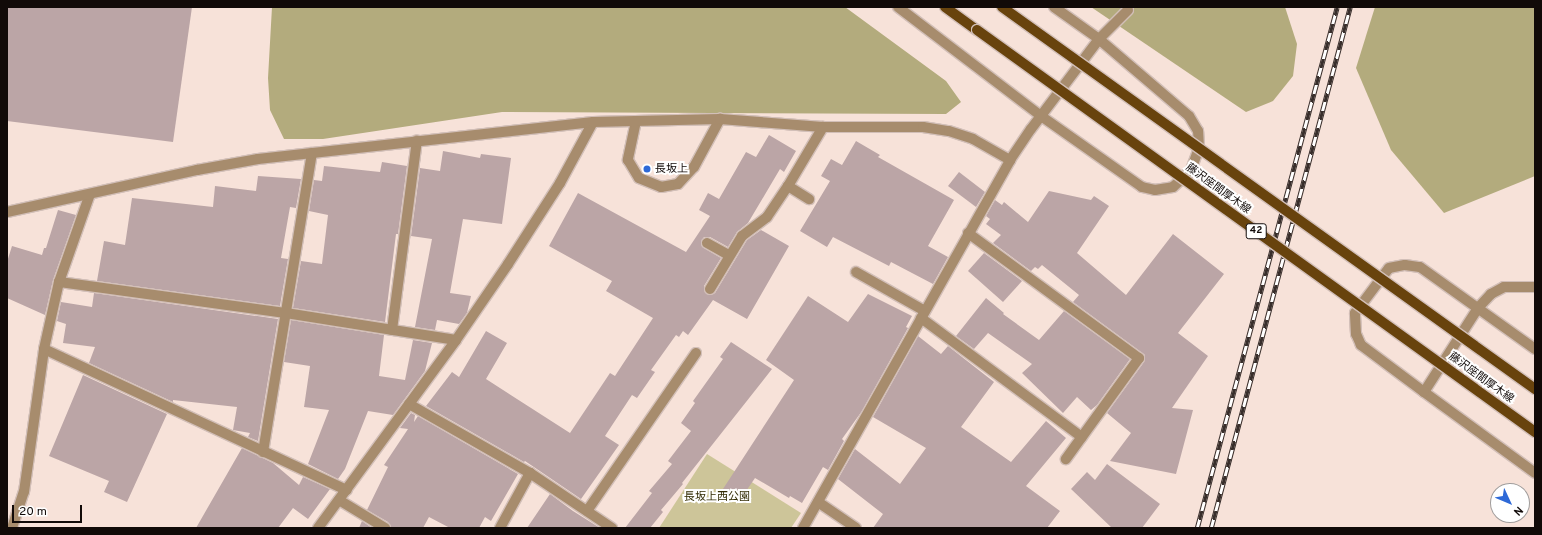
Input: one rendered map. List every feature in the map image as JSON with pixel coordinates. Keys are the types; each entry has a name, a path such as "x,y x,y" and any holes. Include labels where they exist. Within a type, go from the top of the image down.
{"main road":[{"name":"藤沢座間厚木線","path":"946,7 1535,432"},
{"name":"藤沢座間厚木線","path":"1002,7 1535,389"}],"street":[{"path":"898,7 1041,116 1142,187 1155,190 1173,187 1192,170 1199,148 1198,131 1189,116 1099,39 1054,7"},
{"path":"803,528 1010,160 1099,39 1128,10"},
{"path":"7,212 197,170 258,159 594,122 720,119 823,127 923,127 948,131 972,139 1010,160"},
{"path":"636,121 628,160 639,178 661,187 678,184 694,167 720,119"},
{"path":"318,528 456,340 560,183 594,122"},
{"path":"710,289 729,255 742,236 767,217 788,186 823,127"},
{"path":"392,330 417,142"},
{"path":"263,452 312,153"},
{"path":"788,186 809,199"},
{"path":"12,528 24,492 44,349 59,282 90,194"},
{"path":"968,233 1139,358 1066,460"},
{"path":"707,243 729,255"},
{"path":"1535,349 1420,267 1405,265 1389,268 1373,287 1355,313 1356,334 1361,345 1535,473"},
{"path":"856,272 923,315 1082,437"},
{"path":"59,282 286,313 456,340"},
{"path":"1424,392 1478,308 1491,294 1504,287 1535,287"},
{"path":"44,349 347,490"},
{"path":"586,511 696,353"},
{"path":"409,404 530,473 612,528"},
{"path":"500,528 530,473"},
{"path":"339,500 385,528"},
{"path":"818,502 856,528"}],"green space":[{"name":"長坂上西公園","path":"707,454 801,513 791,528 659,528"}],"shaded area":[{"path":"272,7 845,7 946,81 961,102 946,114 502,112 323,139 284,139 270,110 268,78"},
{"path":"1091,7 1285,7 1297,44 1293,76 1273,101 1246,112"},
{"path":"1375,7 1535,7 1535,176 1444,213 1391,150 1356,68"}],"building":[{"path":"7,7 192,7 173,142 7,121"},
{"path":"769,135 796,151 784,172 780,169 748,223 737,232 728,247 710,237 704,237 702,240 701,244 704,248 721,258 704,286 705,292 710,295 715,293 747,240 761,230 789,246 747,319 713,300 688,335 683,331 679,337 676,335 651,370 655,372 637,398 632,395 605,436 619,445 581,499 525,461 524,462 426,406 452,372 459,377 486,331 507,343 486,379 570,433 610,373 615,376 653,318 606,291 612,281 549,246 578,193 686,252 710,216 699,210 708,193 719,199 746,152 756,157"},
{"path":"856,141 880,155 878,157 954,200 928,246 948,257 933,284 891,262 889,266 833,237 827,247 800,231 830,181 821,176 831,159 842,165"},
{"path":"443,151 480,158 481,154 511,158 502,224 463,219 450,293 471,296 467,313 459,324 437,320 435,330 415,327 432,239 411,236 420,168 440,171"},
{"path":"382,162 407,166 398,234 396,234 385,322 293,308 301,261 322,264 328,215 309,211 314,180 322,181 324,166 380,172"},
{"path":"959,172 985,192 976,207 948,186"},
{"path":"258,176 301,179 296,208 290,207 281,258 288,259 280,306 97,281 104,241 125,245 132,198 213,207 215,186 256,191"},
{"path":"1049,191 1091,200 1094,196 1109,206 1077,253 1126,295 1173,234 1224,274 1178,333 1208,356 1172,408 1193,410 1176,474 1110,461 1131,433 1107,413 1144,362 1145,355 1073,302 1079,295 1042,265 1038,269 1035,267 1031,271 993,243 1001,235 986,224 990,219 986,216 995,200 1002,205 1004,202 1028,222"},
{"path":"58,210 76,215 53,280 45,315 7,298 7,262 12,246 42,255 44,248 46,248"},
{"path":"984,253 1022,281 1003,302 968,271"},
{"path":"94,293 278,319 258,441 248,437 250,433 233,430 237,407 173,400 173,402 89,363 95,347 63,343 66,324 57,321 61,302 92,307"},
{"path":"868,294 912,316 906,327 908,328 862,411 842,439 844,441 828,470 823,467 802,503 790,496 789,498 755,478 738,503 721,492 794,380 766,360 808,296 848,322"},
{"path":"986,298 1004,313 1003,314 1039,340 1064,311 1130,359 1097,405 1091,410 1077,397 1063,413 1022,373 1032,364 988,333 974,349 956,336"},
{"path":"291,320 384,335 379,376 405,380 413,340 432,343 425,371 393,415 368,411 345,469 338,479 308,464 329,410 304,407 310,366 284,362"},
{"path":"918,336 941,354 948,346 994,382 961,427 1011,462 1046,421 1066,438 1026,486 1060,511 1047,528 873,528 883,514 838,479 855,449 900,484 926,448 873,417"},
{"path":"731,342 772,369 682,483 683,484 661,510 663,512 650,528 625,528 652,493 649,491 672,464 668,461 691,431 681,423 695,403 693,401 723,359 720,357"},
{"path":"83,375 167,414 127,502 104,492 109,481 49,456"},
{"path":"411,413 415,415 414,422 418,416 518,474 491,521 485,517 479,528 450,528 429,517 423,528 391,528 388,522 367,510 388,467 384,465 408,429 400,428"},
{"path":"242,448 273,463 299,485 303,477 330,489 308,519 293,508 278,528 196,528"},
{"path":"1107,464 1160,504 1142,528 1112,528 1071,489 1087,472 1095,480"},
{"path":"550,494 573,511 600,528 527,528"},
{"path":"362,521 372,528 359,528"}],"railway":[{"path":"1197,528 1337,7"},
{"path":"1211,528 1350,7"}],"place":[{"name":"長坂上","path":"647,169"}]}
